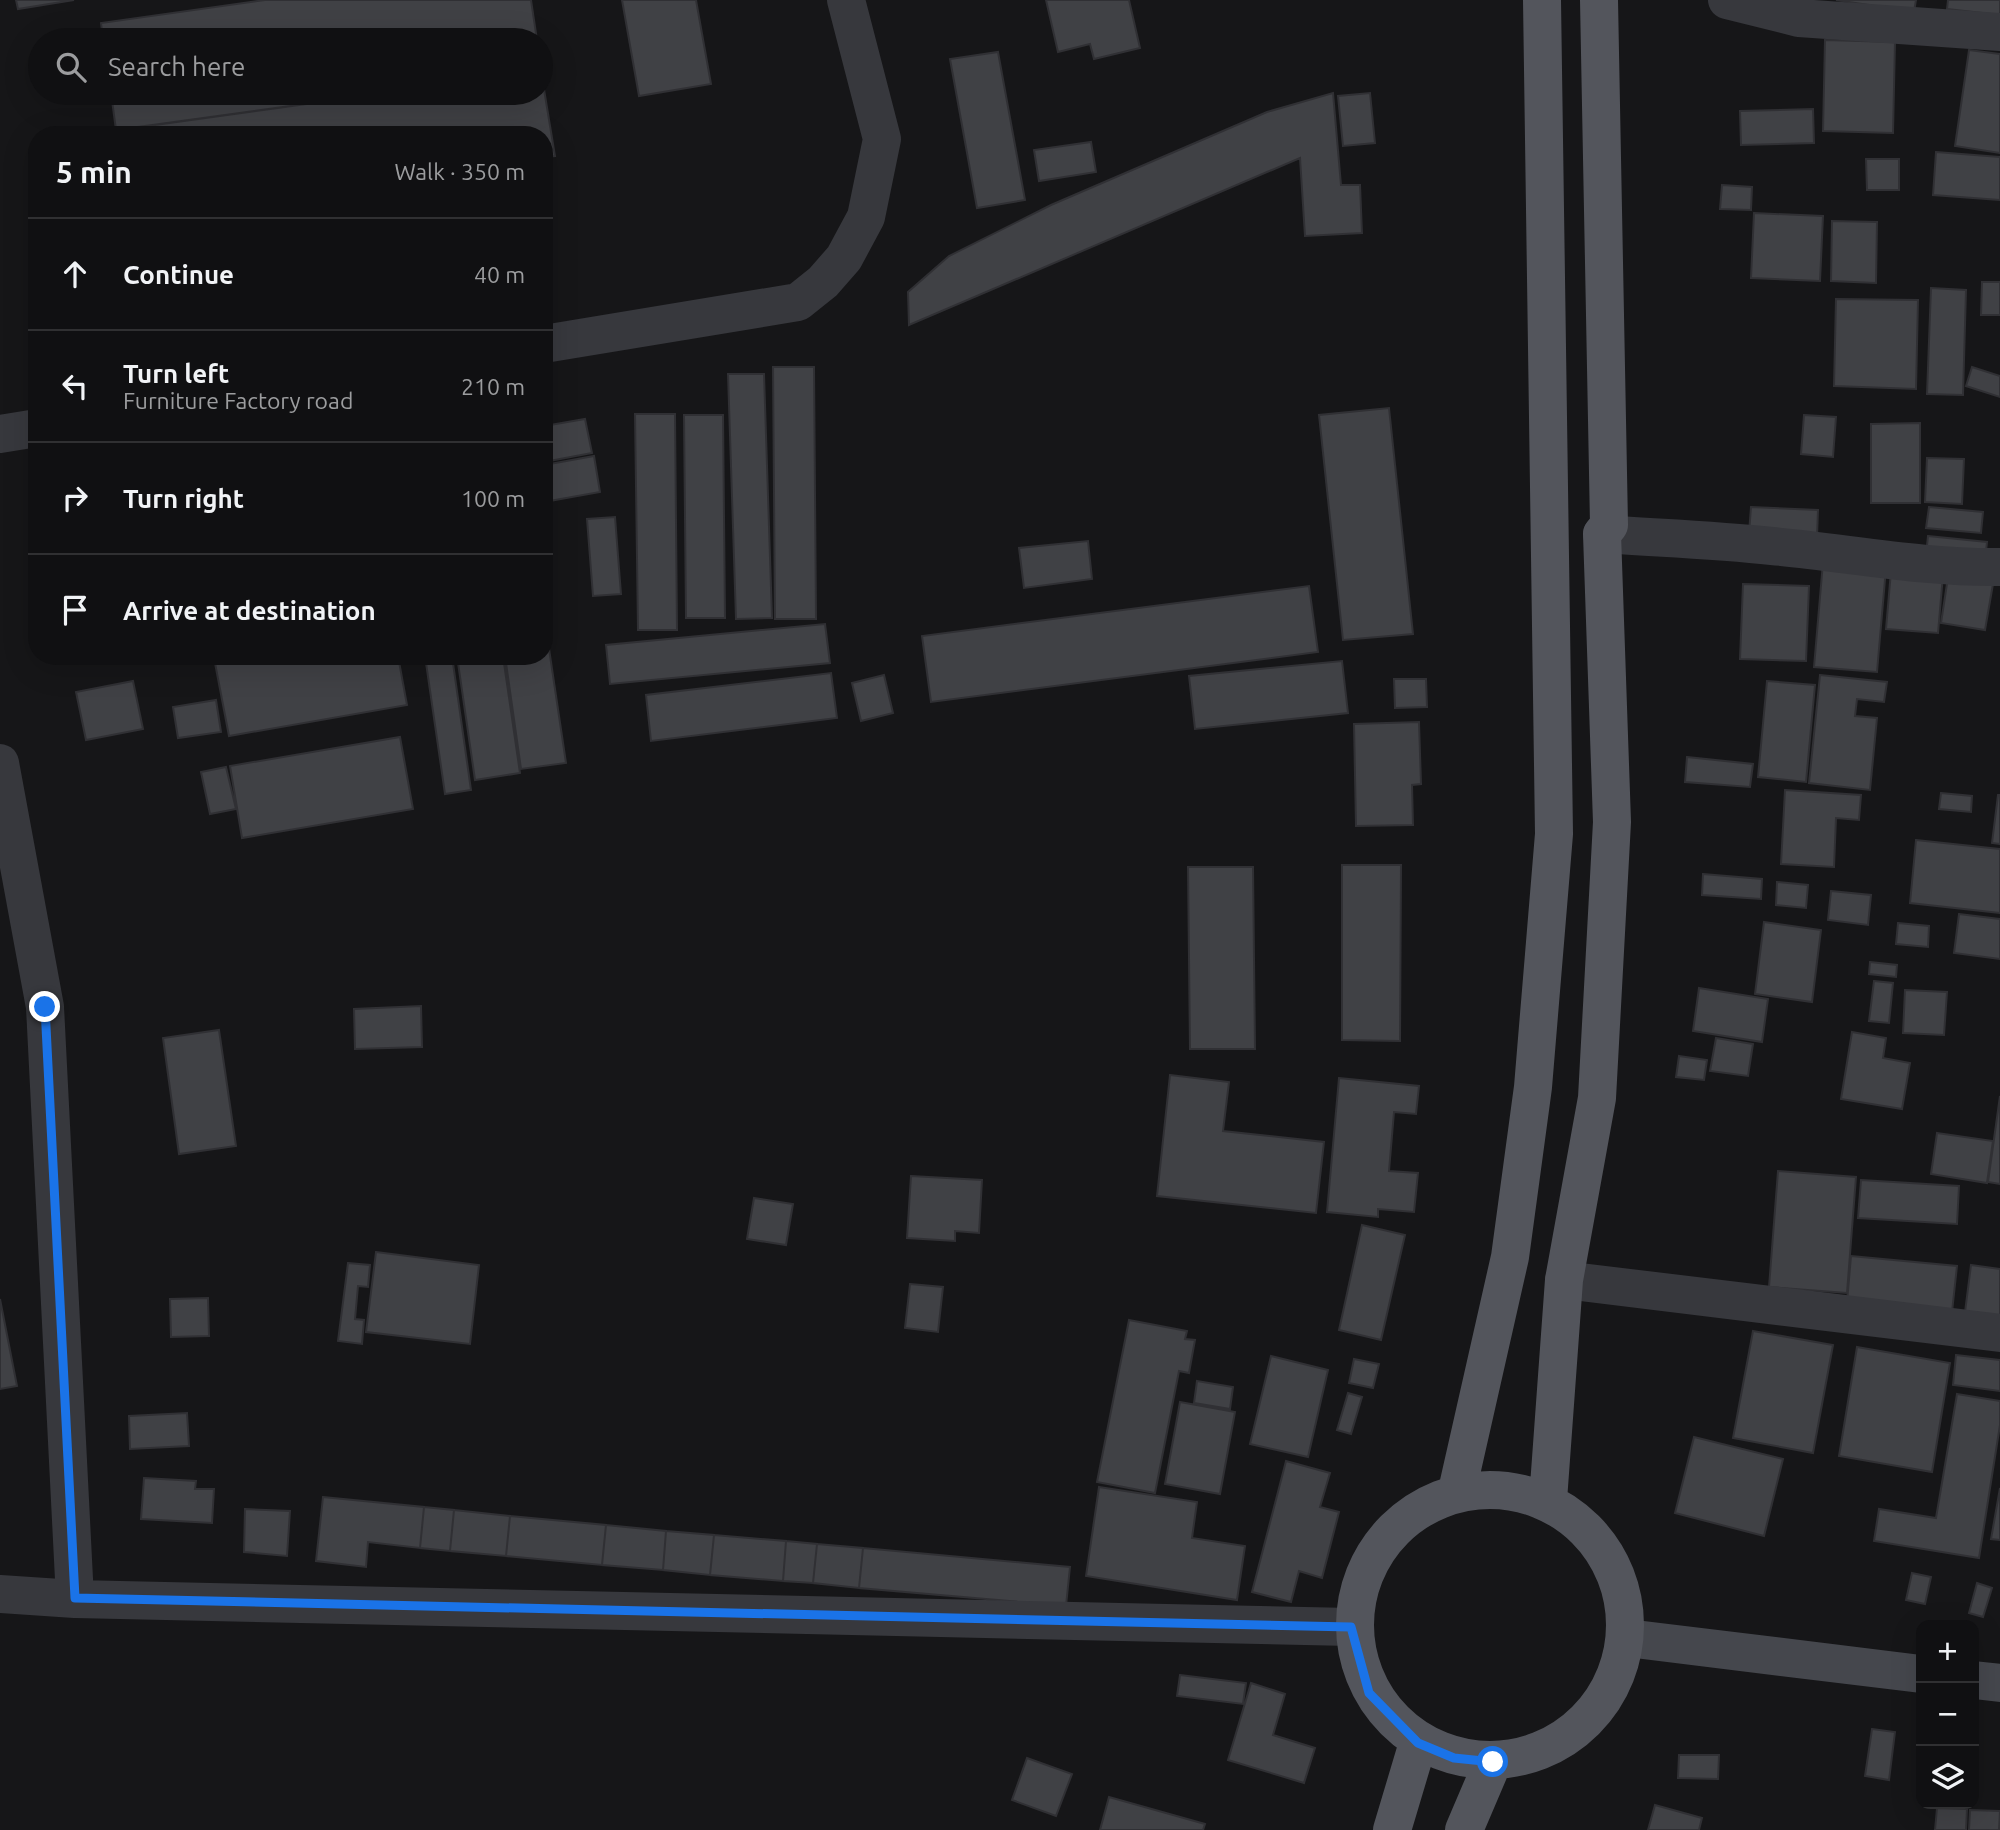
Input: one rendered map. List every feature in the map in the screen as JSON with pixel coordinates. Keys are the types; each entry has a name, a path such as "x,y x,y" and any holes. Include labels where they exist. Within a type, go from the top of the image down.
{"main road":[{"path":"1457,1491 1510,1257 1533,1087 1553,834 1542,0"},
{"path":"1548,1500 1564,1280 1597,1098 1612,822 1602,534 1609,525 1599,0"},
{"path":"1504,1488 1548,1500 1593,1534 1621,1583 1627,1639 1605,1701 1557,1745 1493,1762 1454,1758 1418,1743 1369,1693 1351,1627 1380,1540 1457,1491 1504,1488"},
{"path":"1392,1830 1418,1743"},
{"path":"1464,1830 1493,1762"}],"street":[{"path":"553,343 798,302 844,258 866,217 882,139 846,0"},
{"path":"1727,0 1799,18 2000,32"},
{"path":"0,434 28,429"},
{"path":"1602,534 1771,545 1969,568 2000,567"},
{"path":"0,763 45,1007 75,1598"},
{"path":"1564,1280 2000,1333"},
{"path":"0,1594 75,1598 1351,1627"},
{"path":"1627,1639 1916,1673"},
{"path":"1979,1681 2000,1683"}],"building":[{"path":"16,0 74,0 18,9"},
{"path":"265,0 531,0 535,28 102,28 101,23"},
{"path":"622,0 696,0 711,84 639,96"},
{"path":"1046,0 1129,0 1140,48 1094,59 1090,44 1058,52"},
{"path":"1836,0 1916,0 1914,12"},
{"path":"1948,0 2000,0 2000,15 1947,9"},
{"path":"1825,40 1895,42 1893,133 1823,131"},
{"path":"1969,50 2000,54 2000,153 1955,146"},
{"path":"998,52 1025,200 977,208 950,59"},
{"path":"1333,93 1341,185 1360,185 1362,233 1305,236 1300,158 909,325 908,292 949,256 1051,205 1267,112"},
{"path":"1370,93 1375,143 1343,146 1338,96"},
{"path":"113,105 297,105 145,126 115,126"},
{"path":"299,105 547,105 550,126 148,126"},
{"path":"1813,109 1814,143 1741,145 1740,111"},
{"path":"1091,142 1096,172 1039,181 1034,150"},
{"path":"1936,152 2000,157 2000,200 1933,195"},
{"path":"1866,159 1899,159 1899,190 1867,190"},
{"path":"1722,185 1752,187 1751,210 1720,209"},
{"path":"1754,213 1823,216 1820,281 1751,278"},
{"path":"1832,221 1877,222 1876,283 1831,281"},
{"path":"1982,282 2000,282 2000,315 1981,315"},
{"path":"1931,288 1966,290 1963,395 1927,394"},
{"path":"1836,299 1918,300 1916,389 1834,386"},
{"path":"773,367 814,367 816,619 775,619"},
{"path":"1972,367 2000,376 2000,397 1966,386"},
{"path":"728,374 764,374 772,618 736,619"},
{"path":"1389,408 1413,634 1343,640 1319,415"},
{"path":"635,414 675,414 677,630 638,630"},
{"path":"684,415 723,415 725,618 686,618"},
{"path":"1804,415 1836,417 1833,457 1801,454"},
{"path":"585,419 592,453 553,460 553,424"},
{"path":"1920,423 1920,503 1871,503 1871,424"},
{"path":"594,456 600,492 553,500 553,463"},
{"path":"1927,458 1964,459 1962,504 1925,502"},
{"path":"1751,507 1818,510 1817,537 1749,533"},
{"path":"1929,507 1983,512 1981,533 1926,528"},
{"path":"615,517 621,594 593,596 587,519"},
{"path":"1928,536 1987,542 1985,561 1926,555"},
{"path":"1088,541 1092,579 1024,588 1019,548"},
{"path":"1823,562 1886,568 1877,672 1814,667"},
{"path":"1891,571 1943,575 1938,633 1886,629"},
{"path":"1948,577 1993,584 1985,630 1941,623"},
{"path":"1743,584 1809,586 1806,661 1740,659"},
{"path":"1309,586 1318,652 931,702 922,636"},
{"path":"825,624 830,663 610,684 606,645"},
{"path":"1342,661 1348,713 1195,729 1189,676"},
{"path":"215,665 400,665 407,705 229,736"},
{"path":"426,665 453,665 471,790 445,794"},
{"path":"458,665 504,665 520,773 475,780"},
{"path":"506,665 551,665 566,763 521,769"},
{"path":"831,673 837,718 651,741 646,695"},
{"path":"884,675 893,713 861,721 852,683"},
{"path":"1820,675 1887,682 1884,702 1857,699 1855,716 1877,718 1870,790 1809,783"},
{"path":"1394,679 1426,679 1427,707 1395,708"},
{"path":"133,681 143,729 86,740 76,692"},
{"path":"1767,681 1815,685 1806,782 1758,777"},
{"path":"216,700 221,732 178,738 173,707"},
{"path":"1419,722 1421,784 1412,785 1413,825 1356,826 1354,724"},
{"path":"400,737 413,809 242,838 230,766"},
{"path":"1687,757 1753,764 1750,787 1685,782"},
{"path":"226,767 236,809 210,814 201,772"},
{"path":"1785,790 1861,795 1859,820 1836,818 1834,867 1781,864"},
{"path":"1941,793 1972,796 1971,812 1939,809"},
{"path":"2000,795 2000,844 1992,843"},
{"path":"1916,840 2000,849 2000,913 1910,903"},
{"path":"1342,865 1401,865 1400,1041 1342,1040"},
{"path":"1188,867 1253,867 1255,1049 1190,1049"},
{"path":"1703,874 1762,879 1761,899 1702,895"},
{"path":"1777,882 1808,885 1806,908 1776,905"},
{"path":"1831,891 1871,895 1868,925 1828,920"},
{"path":"1959,914 2000,919 2000,959 1954,953"},
{"path":"1764,922 1821,930 1812,1002 1755,994"},
{"path":"1898,923 1929,926 1928,947 1896,944"},
{"path":"1870,962 1897,965 1896,977 1869,974"},
{"path":"1874,981 1893,983 1889,1023 1869,1021"},
{"path":"1699,988 1768,999 1762,1042 1693,1031"},
{"path":"1905,990 1947,992 1944,1035 1903,1033"},
{"path":"421,1006 422,1047 355,1049 354,1009"},
{"path":"219,1030 236,1146 179,1154 163,1038"},
{"path":"1852,1032 1886,1038 1883,1058 1910,1063 1902,1109 1841,1099"},
{"path":"1716,1038 1753,1044 1748,1076 1710,1071"},
{"path":"1679,1056 1707,1060 1704,1080 1676,1077"},
{"path":"1170,1075 1229,1082 1223,1131 1324,1142 1316,1213 1157,1196"},
{"path":"1339,1078 1419,1086 1416,1114 1394,1112 1389,1171 1418,1173 1414,1212 1378,1209 1378,1217 1327,1212"},
{"path":"2000,1096 2000,1184 1988,1182"},
{"path":"1937,1133 1993,1141 1987,1183 1931,1174"},
{"path":"1778,1171 1856,1177 1847,1293 1769,1287"},
{"path":"911,1176 982,1180 979,1233 955,1231 955,1241 907,1238"},
{"path":"1861,1180 1959,1186 1957,1224 1858,1218"},
{"path":"754,1198 793,1204 786,1245 747,1239"},
{"path":"1362,1225 1405,1235 1381,1340 1339,1330"},
{"path":"376,1252 479,1265 470,1344 366,1332"},
{"path":"1851,1256 1957,1266 1952,1312 1847,1302"},
{"path":"348,1263 370,1265 368,1287 358,1286 355,1319 364,1320 362,1344 338,1341"},
{"path":"1971,1265 2000,1269 2000,1316 1965,1312"},
{"path":"910,1284 943,1287 938,1332 905,1328"},
{"path":"208,1298 209,1336 171,1337 170,1299"},
{"path":"0,1299 17,1386 0,1389"},
{"path":"1129,1320 1187,1331 1185,1339 1195,1340 1189,1373 1179,1371 1155,1493 1097,1482"},
{"path":"1753,1331 1833,1345 1813,1453 1733,1438"},
{"path":"1857,1347 1950,1363 1932,1472 1839,1456"},
{"path":"1956,1355 2000,1360 2000,1391 1953,1385"},
{"path":"1271,1356 1328,1370 1308,1457 1250,1444"},
{"path":"1354,1359 1379,1364 1373,1388 1349,1383"},
{"path":"1197,1381 1233,1387 1230,1409 1194,1403"},
{"path":"1348,1393 1362,1397 1351,1434 1337,1430"},
{"path":"1957,1394 2000,1401 2000,1425 1979,1558 1874,1541 1879,1509 1936,1518"},
{"path":"1180,1402 1235,1412 1220,1494 1165,1484"},
{"path":"187,1413 189,1446 130,1449 129,1416"},
{"path":"1694,1437 1783,1459 1764,1536 1675,1513"},
{"path":"1286,1461 1330,1473 1320,1507 1339,1512 1322,1578 1299,1571 1291,1602 1252,1592"},
{"path":"144,1478 196,1481 195,1489 214,1489 212,1523 141,1519"},
{"path":"1099,1487 1197,1502 1192,1538 1245,1546 1237,1600 1086,1576"},
{"path":"2000,1488 2000,1540 1991,1539"},
{"path":"323,1497 424,1507 420,1548 368,1542 366,1567 316,1561"},
{"path":"424,1507 454,1510 450,1551 420,1548"},
{"path":"245,1509 290,1511 287,1556 244,1552"},
{"path":"454,1510 510,1516 506,1556 450,1551"},
{"path":"510,1516 606,1525 602,1565 506,1556"},
{"path":"606,1525 666,1531 663,1570 602,1565"},
{"path":"666,1531 714,1535 710,1575 663,1570"},
{"path":"714,1535 786,1541 783,1581 710,1575"},
{"path":"786,1541 817,1544 813,1583 783,1581"},
{"path":"817,1544 863,1548 859,1588 813,1583"},
{"path":"863,1548 1070,1567 1066,1606 859,1588"},
{"path":"1912,1573 1931,1577 1925,1604 1906,1600"},
{"path":"1977,1583 1992,1588 1983,1617 1969,1613"},
{"path":"1180,1675 1246,1683 1243,1704 1177,1696"},
{"path":"1251,1683 1285,1694 1273,1735 1315,1748 1304,1783 1228,1760"},
{"path":"1872,1729 1895,1732 1889,1780 1865,1776"},
{"path":"1679,1755 1719,1755 1718,1779 1678,1778"},
{"path":"1027,1758 1072,1774 1056,1816 1012,1800"},
{"path":"1109,1797 1205,1824 1203,1830 1100,1830"},
{"path":"1655,1805 1702,1818 1699,1830 1648,1830"},
{"path":"1937,1809 1967,1809 1966,1830 1935,1830"},
{"path":"1970,1810 2000,1811 1999,1830 1969,1830"}],"route":[{"path":"45,1007 75,1598 1351,1627 1369,1693 1418,1743 1454,1758 1493,1762"}]}
